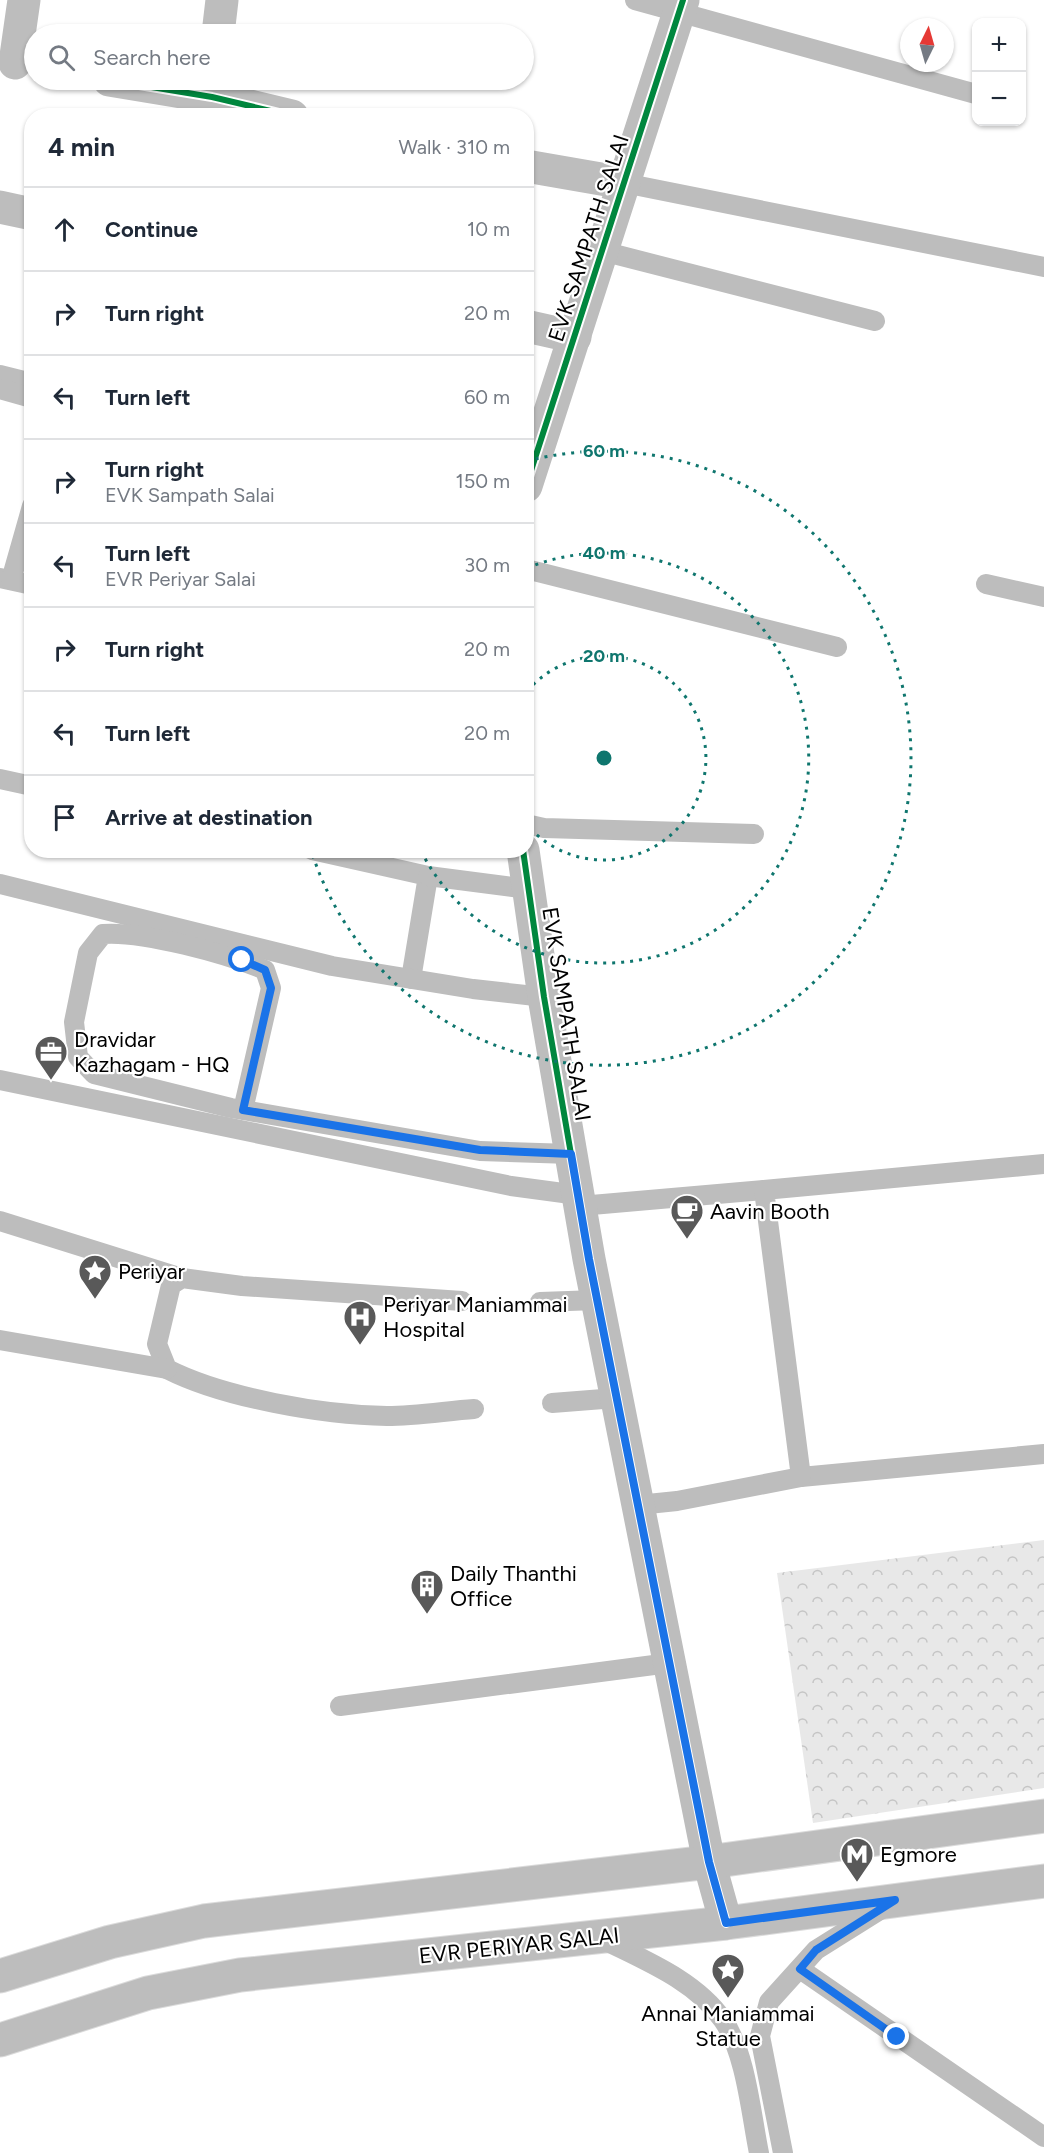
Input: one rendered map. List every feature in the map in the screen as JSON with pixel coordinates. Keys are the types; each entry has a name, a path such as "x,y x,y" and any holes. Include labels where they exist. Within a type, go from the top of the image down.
{"main road":[{"path":"16,63 24,0"},
{"path":"219,24 222,0"},
{"name":"EVK SAMPATH SALAI","path":"534,462 681,6"},
{"path":"219,90 269,108"},
{"path":"534,167 624,183"},
{"path":"0,207 24,212"},
{"path":"534,328 575,337"},
{"name":"EVK SAMPATH SALAI","path":"524,858 544,996 597,1300 709,1862 726,1923"},
{"path":"0,1976 110,1942 204,1921 709,1862 1044,1816"},
{"name":"EVR PERIYAR SALAI","path":"0,2040 148,1993 240,1975 726,1923 1044,1881"}],"lane":[{"path":"635,0 681,6 972,93"},
{"path":"624,183 1044,267"},
{"path":"603,251 875,321"},
{"path":"0,375 24,381"},
{"path":"0,389 24,396"},
{"path":"24,528 5,579 24,583"},
{"path":"534,571 837,647"},
{"path":"986,584 1044,597"},
{"path":"0,779 24,784"},
{"path":"534,826 544,828 754,834"},
{"path":"348,858 428,876 528,889"},
{"path":"411,979 428,876"},
{"path":"0,884 332,966 411,979 544,996"},
{"path":"243,1110 271,988 265,970 242,960 124,933 103,934 88,953 74,1022 78,1057 94,1074 243,1110 480,1150 571,1154"},
{"path":"0,1080 579,1201 764,1190 1044,1164"},
{"path":"764,1190 801,1477"},
{"path":"0,1221 182,1278 242,1286 462,1301"},
{"path":"167,1369 157,1344 171,1285 182,1278"},
{"path":"540,1302 597,1300"},
{"path":"0,1340 167,1369 190,1381 304,1409 388,1416 474,1409"},
{"path":"552,1403 616,1398"},
{"path":"638,1505 677,1501 801,1477 1044,1454"},
{"path":"340,1706 669,1663"},
{"path":"783,2153 760,2036 769,2002 816,1950 895,1900"},
{"path":"596,1936 664,1970 701,1996 724,2021 739,2056 759,2153"},
{"path":"800,1969 1044,2137"}],"green space":[{"path":"1044,1540 1044,1788 813,1823 777,1573"}],"cycle path":[{"path":"534,461 683,0"},
{"path":"170,90 258,108"},
{"path":"524,858 544,997 589,1259 709,1862 726,1923"}],"place":[{"name":"Dravidar Kazhagam - HQ","path":"51,1081"},
{"name":"Aavin Booth","path":"687,1240"},
{"name":"Periyar","path":"95,1300"},
{"name":"Periyar Maniammai Hospital","path":"360,1346"},
{"name":"Daily Thanthi Office","path":"427,1615"},
{"name":"Egmore","path":"857,1883"},
{"name":"Annai Maniammai Statue","path":"728,1999"}],"route":[{"path":"242,960 265,970 271,988 243,1110 480,1150 571,1154 589,1259 709,1862 726,1923 895,1900 816,1950 800,1969 897,2037"}]}
